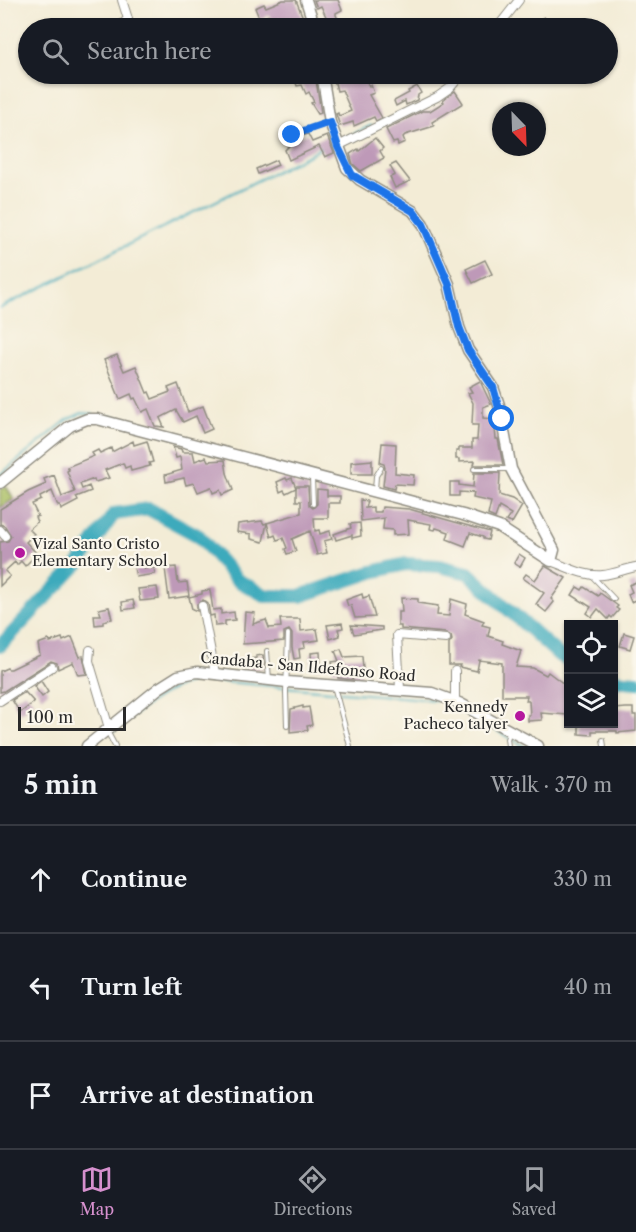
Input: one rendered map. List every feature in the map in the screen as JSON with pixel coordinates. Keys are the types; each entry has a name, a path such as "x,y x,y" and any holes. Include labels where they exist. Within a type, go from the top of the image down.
{"street":[{"path":"122,0 128,18"},
{"path":"306,0 312,18"},
{"path":"505,18 519,0"},
{"path":"324,84 330,122 338,147 352,175 413,211 423,224 449,284 459,327 468,350 493,387 499,405 511,469 555,551 552,561"},
{"path":"338,147 436,98 453,84"},
{"path":"0,483 70,426 87,419 97,419 463,515 500,527 552,561 591,574 603,575 636,567"},
{"path":"202,606 215,674"},
{"path":"400,689 397,635 446,639"},
{"path":"90,650 89,661 109,732"},
{"path":"0,701 52,668"},
{"path":"454,701 455,671"},
{"name":"Candaba - San Ildefonso Road","path":"87,746 109,732 159,688 178,676 197,672 270,680 286,687 400,689 432,693 454,701 508,735 538,746"}],"lane":[{"path":"292,135 330,122"},
{"path":"374,493 376,476 381,468"},
{"path":"474,469 511,469"},
{"path":"312,477 313,504"},
{"path":"591,574 614,599"},
{"path":"287,726 288,634"},
{"path":"267,651 270,680"},
{"path":"334,688 350,746"},
{"path":"109,732 115,746"},
{"path":"508,735 508,746"},
{"path":"603,740 604,746"}],"green space":[{"path":"6,486 14,499 0,508 0,490"}],"building":[{"path":"283,0 296,0 303,18 270,18 269,15 259,18 255,8 264,4 266,7"},
{"path":"314,0 338,0 342,10 336,13 337,18 327,18 321,6 317,8"},
{"path":"296,84 317,84 321,113 318,114 311,103 314,102 309,92 306,94 302,85 297,86"},
{"path":"335,84 371,85 374,93 369,95 382,118 376,121 374,117 354,126 353,122 340,126 336,114 338,113 339,116 351,111 342,90 337,91"},
{"path":"417,86 421,93 417,100 406,105 405,101 396,106 394,101"},
{"path":"455,91 463,103 432,122 434,126 405,135 403,137 405,142 398,145 397,142 393,143 386,129 422,111 430,111"},
{"path":"308,134 312,142 327,136 334,153 325,157 319,146 289,160 285,150 290,145 288,140"},
{"path":"375,138 383,148 380,151 384,158 361,171 353,164 350,154 358,149 359,151"},
{"path":"276,160 278,165 258,174 256,169"},
{"path":"396,163 410,181 395,188 390,177 395,175 390,166"},
{"path":"485,260 492,274 473,283 466,269"},
{"path":"117,355 124,371 136,366 147,393 149,392 152,399 170,392 168,388 178,384 188,412 203,406 212,429 203,433 196,416 183,422 176,410 160,418 164,427 155,426 148,409 142,412 131,394 120,399 104,360"},
{"path":"480,381 491,404 483,407 483,418 494,419 496,439 498,439 503,465 474,465 475,461 459,462 459,459 456,459 456,451 459,451 459,448 472,448 472,440 477,440 478,425 472,425 473,403 468,393 472,392 469,387"},
{"path":"133,441 134,445 147,441 153,462 149,463 150,466 131,471 130,466 125,468 123,463 105,470 109,478 95,482 94,479 80,484 82,489 89,486 91,491 76,497 78,501 61,510 52,491 32,504 38,516 35,517 37,522 29,529 34,534 26,542 37,554 25,566 21,561 17,565 15,562 5,571 10,576 0,586 0,542 8,541 11,536 5,526 0,524 0,509 46,484 44,479 54,475 62,497 75,492 67,467 94,456 92,453 98,450 100,453 111,448 112,452"},
{"path":"382,443 396,444 395,473 414,475 413,485 395,484 394,489 383,486 385,468 384,464 380,463"},
{"path":"173,447 181,449 182,452 193,452 195,461 206,457 208,461 225,460 233,490 222,495 220,490 213,493 211,487 198,492 194,483 186,485 184,478 166,482 165,475 182,470 180,457 176,458"},
{"path":"372,460 372,474 351,474 351,462"},
{"path":"474,473 500,473 499,495 512,499 522,506 512,523 506,521 511,514 499,507 495,518 488,515 491,502 473,498 474,493 459,492 459,496 450,496 450,482 459,482 459,485 473,487"},
{"path":"286,478 287,480 292,478 296,488 286,493 284,490 280,492 277,482"},
{"path":"296,486 308,486 309,505 313,508 317,504 317,489 327,490 327,496 340,496 340,503 328,503 328,518 314,518 315,531 319,530 320,534 330,531 332,539 324,541 327,553 317,555 310,531 292,539 296,551 287,554 283,538 277,540 275,535 271,537 267,523 301,513 301,501 296,501"},
{"path":"360,500 367,501 365,508 373,507 373,512 381,512 382,507 409,509 490,532 488,540 470,533 465,546 447,539 449,532 436,528 435,530 430,529 431,524 408,520 409,534 393,535 393,530 383,529 384,518 361,521"},
{"path":"262,521 264,524 267,523 263,542 251,539 251,534 237,532 238,524"},
{"path":"360,523 361,536 352,538 352,535 336,540 334,534 351,528 350,524"},
{"path":"519,554 525,558 520,567 514,563"},
{"path":"143,562 144,569 154,568 155,574 136,577 133,563"},
{"path":"545,566 566,578 551,599 554,602 546,612 536,604 544,593 523,578 526,574 535,580"},
{"path":"176,567 178,583 187,582 189,596 169,599 165,568"},
{"path":"636,582 636,602 635,600 631,602 628,594 632,592 629,585"},
{"path":"157,587 159,599 140,601 138,589"},
{"path":"577,587 582,590 584,587 598,596 600,593 618,606 616,608 619,610 608,619 598,609 592,617 587,613 591,607 572,595"},
{"path":"210,590 213,610 221,609 221,614 234,612 235,620 225,621 225,625 215,626 214,615 210,616 208,604 203,600 197,604 197,611 192,609 189,597"},
{"path":"362,594 363,598 369,596 375,617 355,618 351,605 348,606 346,600"},
{"path":"401,598 418,599 418,603 438,606 437,615 449,616 451,599 467,604 465,614 484,621 482,625 490,627 488,636 521,651 516,667 533,668 546,675 548,672 564,684 564,715 541,713 542,720 528,721 528,715 530,715 527,696 502,696 502,663 479,660 477,671 459,667 460,665 449,665 451,636 446,633 401,629 401,626 398,626 398,612 402,612"},
{"path":"133,600 135,608 123,610 122,602"},
{"path":"109,607 112,619 95,625 94,615 101,615 99,609"},
{"path":"245,612 255,613 253,624 266,620 269,628 281,627 280,619 300,619 301,631 317,629 319,640 304,642 305,648 299,649 300,658 294,659 292,634 289,630 284,632 284,641 243,644"},
{"path":"342,623 343,628 338,629 340,636 330,639 327,625"},
{"path":"351,625 382,627 382,630 354,634"},
{"path":"624,633 634,636 630,649 620,646"},
{"path":"72,637 80,657 83,656 87,674 78,675 73,662 58,669 57,663 51,661 0,692 0,671 11,669 40,655 38,644 62,638 63,641"},
{"path":"341,649 344,657 362,656 361,676 353,677 353,680 338,678 338,670 333,670 332,662 339,661 335,651"},
{"path":"320,652 321,668 312,668 311,653"},
{"path":"263,655 264,668 245,669 244,660"},
{"path":"41,681 48,692 42,697 34,686"},
{"path":"25,692 34,702 20,713 12,700"},
{"path":"303,706 303,708 309,707 312,725 307,726 308,730 290,732 291,709"},
{"path":"633,708 633,715 636,715 636,731 617,733 617,731 592,731 592,735 579,734 579,728 618,728 618,709"}],"waterway":[{"path":"342,140 372,125"},
{"path":"0,308 315,152 320,147"},
{"path":"0,475 67,420 82,413 93,414"},
{"path":"108,416 154,429"},
{"path":"0,646 79,563 114,514 149,509 199,536 237,580 266,596 300,596 372,572 406,564 439,566 468,573 564,658"},
{"path":"111,733 165,693 202,680 436,700"},
{"path":"618,680 636,682"},
{"path":"450,705 524,746"}],"place":[{"name":"Vizal Santo Cristo Elementary School","path":"20,553"},
{"name":"Kennedy Pacheco talyer","path":"520,716"}],"route":[{"path":"292,135 330,122 338,147 352,175 408,207 419,217 449,284 459,327 468,350 493,387 502,419"}]}
